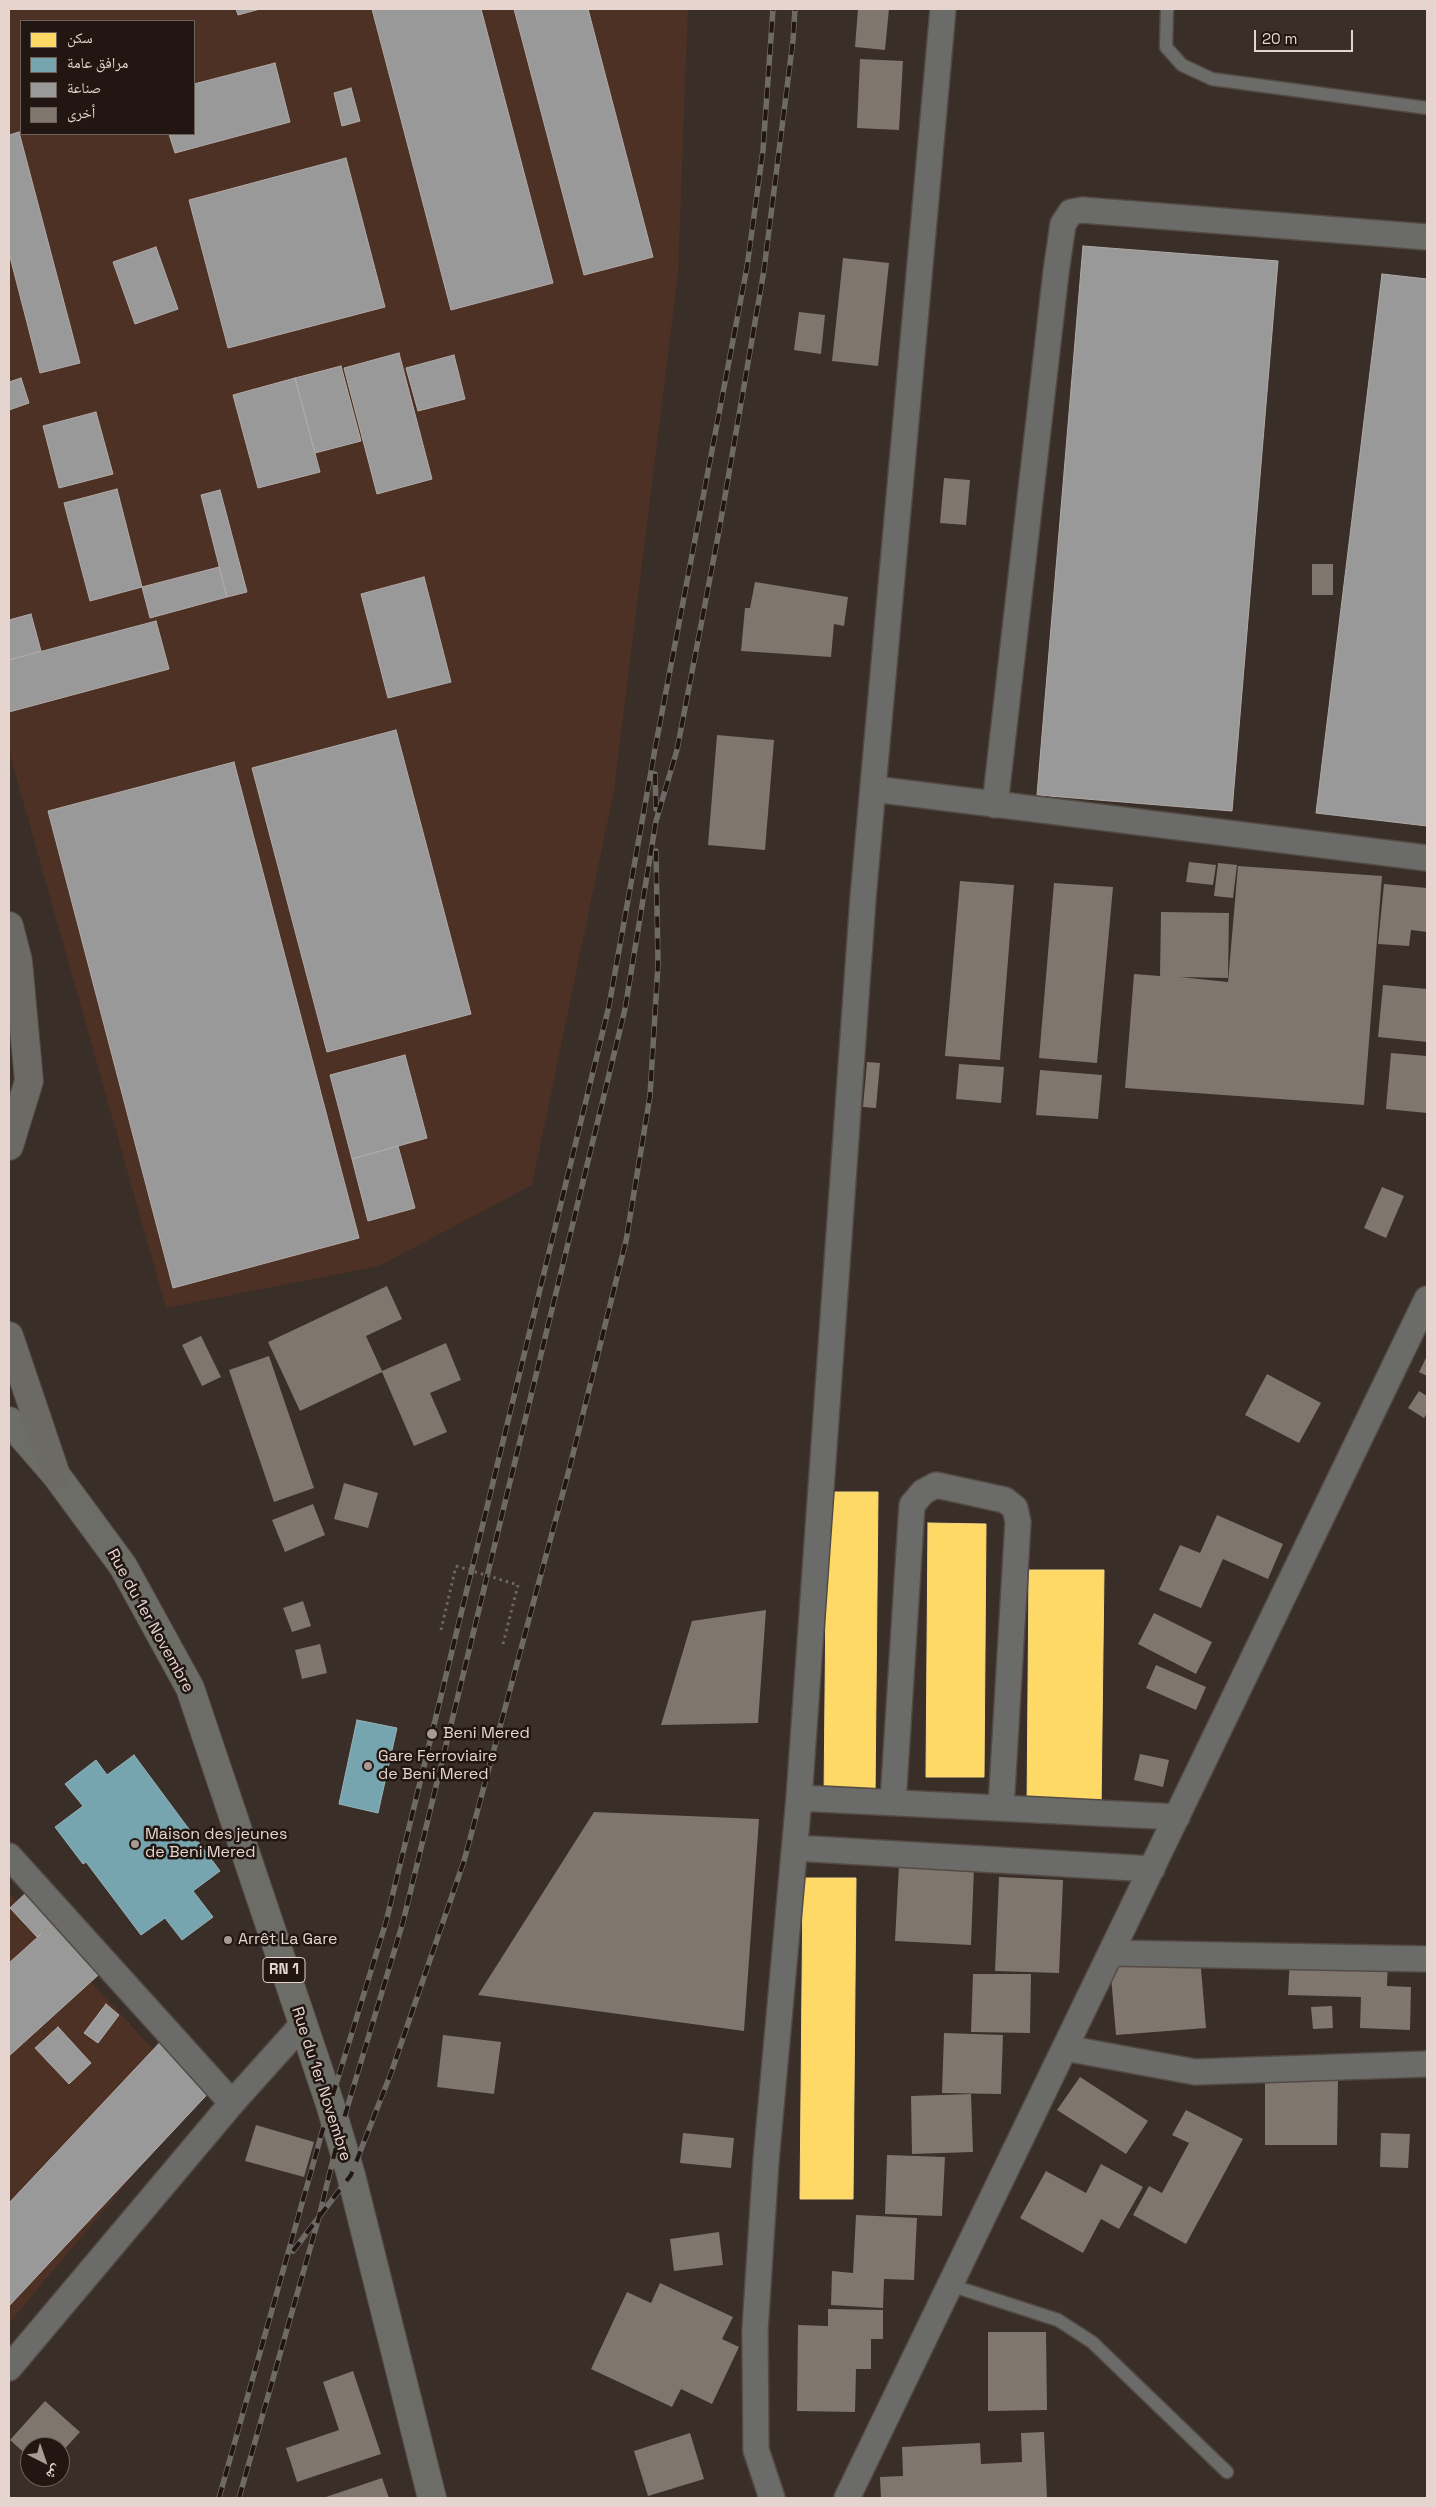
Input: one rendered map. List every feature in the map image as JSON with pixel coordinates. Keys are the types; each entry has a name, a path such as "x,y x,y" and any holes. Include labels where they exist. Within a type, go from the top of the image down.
{"highway":[{"path":"9,926 18,960 29,1081 9,1146"},
{"name":"RN 1","path":"9,1336 56,1475"}],"main road":[{"name":"RN 1","path":"9,1421 56,1475"},
{"name":"Rue du 1er Novembre","path":"56,1475 123,1566 190,1688 330,2104 351,2175 432,2498"}],"street":[{"path":"772,2498 756,2450 755,2330 766,2161 799,1798 862,918 943,9"},
{"path":"995,805 1056,272 1063,224 1071,212 1082,210 1427,237"},
{"path":"874,789 1427,858"},
{"path":"848,2498 1427,1299"},
{"path":"893,1802 912,1505 923,1492 936,1485 1005,1500 1015,1508 1018,1522 1000,1808"},
{"path":"799,1798 1177,1817"},
{"path":"795,1848 1152,1869"},
{"path":"9,1856 232,2103"},
{"path":"1111,1953 1427,1959"},
{"path":"9,2368 232,2103 302,2025"},
{"path":"1065,2048 1194,2072 1427,2064"}],"lane":[{"path":"1167,9 1166,47 1182,65 1212,79 1427,108"},
{"path":"950,2285 1058,2320 1092,2342 1227,2472"}],"path":[{"path":"441,1630 456,1566 518,1585 503,1644"}],"shaded area":[{"path":"9,9 688,9 678,273 614,790 532,1185 379,1266 166,1308 9,751"},
{"path":"9,1893 198,2098 9,2323"}],"building: سكن":[{"path":"827,1492 878,1492 875,1797 824,1797"},
{"path":"928,1523 986,1524 984,1777 926,1777"},
{"path":"1029,1570 1104,1570 1101,1809 1027,1808"},
{"path":"803,1878 856,1878 853,2199 800,2199"}],"building: مرافق عامة":[{"name":"Gare Ferroviaire de Beni Mered","path":"357,1720 397,1728 378,1813 339,1804"},
{"name":"Maison des jeunes de Beni Mered","path":"134,1755 220,1871 193,1891 213,1917 182,1940 165,1918 141,1935 86,1862 83,1864 55,1827 83,1806 65,1784 96,1760 107,1775"}],"building: صناعة":[{"path":"236,9 260,9 238,15"},
{"path":"372,9 481,9 553,283 451,310"},
{"path":"514,9 588,9 653,257 584,275"},
{"path":"275,63 290,122 175,153 169,135 195,135 195,84"},
{"path":"351,88 360,121 342,126 334,93"},
{"path":"19,132 80,363 40,373 9,253 9,135"},
{"path":"346,158 385,307 228,348 189,200"},
{"path":"1083,246 1278,261 1232,811 1037,795"},
{"path":"156,247 178,309 135,324 113,262"},
{"path":"1382,274 1427,279 1427,826 1316,813"},
{"path":"399,353 432,479 377,494 344,368"},
{"path":"454,355 465,399 418,411 406,368"},
{"path":"341,366 361,441 315,453 295,378"},
{"path":"21,378 29,403 9,410 9,382"},
{"path":"295,378 320,472 258,488 233,395"},
{"path":"96,412 113,474 59,488 43,426"},
{"path":"117,489 142,587 90,601 64,503"},
{"path":"220,490 247,592 227,597 201,495"},
{"path":"219,567 227,597 150,618 142,587"},
{"path":"424,577 451,682 388,698 361,594"},
{"path":"31,614 41,651 9,660 9,620"},
{"path":"156,621 169,669 9,712 9,660"},
{"path":"396,730 471,1014 327,1052 252,768"},
{"path":"234,762 359,1238 173,1288 48,811"},
{"path":"405,1055 427,1138 352,1159 330,1075"},
{"path":"398,1146 415,1208 368,1221 352,1159"},
{"path":"29,1890 56,1919 37,1937 10,1908"},
{"path":"60,1917 106,1968 9,2056 9,1963"},
{"path":"106,2004 119,2015 98,2043 84,2033"},
{"path":"58,2027 91,2063 69,2084 35,2048"},
{"path":"166,2036 217,2084 9,2306 9,2203"}],"building: أخرى":[{"path":"858,9 889,9 885,50 855,47"},
{"path":"860,59 903,61 899,130 857,128"},
{"path":"843,258 889,263 878,366 832,361"},
{"path":"799,312 825,315 821,354 794,350"},
{"path":"944,478 970,480 966,525 940,523"},
{"path":"1312,564 1333,564 1333,595 1312,595"},
{"path":"755,582 848,597 844,626 834,624 831,657 741,651 745,608 750,608"},
{"path":"717,735 774,740 765,850 708,845"},
{"path":"1189,862 1216,865 1213,885 1186,882"},
{"path":"1218,863 1237,865 1233,898 1214,896"},
{"path":"1238,866 1382,876 1364,1105 1125,1088 1134,974 1160,976 1161,912 1229,913 1228,978 1180,977 1228,982"},
{"path":"960,881 1014,885 1000,1060 945,1056"},
{"path":"1054,883 1113,887 1097,1063 1039,1058"},
{"path":"1384,884 1427,888 1427,932 1411,930 1409,946 1378,944"},
{"path":"1383,985 1427,989 1427,1042 1378,1037"},
{"path":"1391,1053 1427,1056 1427,1113 1386,1109"},
{"path":"867,1062 880,1063 876,1108 863,1107"},
{"path":"959,1064 1004,1067 1001,1103 956,1099"},
{"path":"1040,1070 1102,1075 1098,1119 1036,1115"},
{"path":"1382,1187 1404,1196 1386,1238 1364,1228"},
{"path":"387,1286 402,1319 366,1336 382,1371 446,1343 461,1380 430,1393 447,1432 414,1446 382,1372 300,1411 268,1342"},
{"path":"201,1336 221,1377 202,1386 182,1345"},
{"path":"269,1356 314,1488 274,1502 229,1370"},
{"path":"1427,1356 1427,1376 1419,1372"},
{"path":"1267,1374 1321,1403 1299,1443 1245,1415"},
{"path":"1419,1391 1427,1396 1427,1413 1424,1418 1408,1408"},
{"path":"344,1483 378,1493 368,1528 334,1519"},
{"path":"313,1504 325,1535 285,1552 272,1520"},
{"path":"1217,1515 1283,1544 1268,1579 1223,1559 1201,1608 1159,1590 1180,1545 1200,1553"},
{"path":"303,1601 311,1626 292,1632 283,1608"},
{"path":"766,1610 758,1723 661,1725 692,1621"},
{"path":"1154,1613 1212,1642 1196,1674 1138,1644"},
{"path":"320,1644 327,1673 302,1679 295,1650"},
{"path":"1156,1665 1206,1687 1196,1710 1146,1688"},
{"path":"1140,1754 1169,1760 1163,1787 1134,1780"},
{"path":"594,1812 759,1819 744,2031 478,1995"},
{"path":"899,1865 974,1868 971,1945 895,1941"},
{"path":"999,1877 1063,1880 1059,1973 995,1971"},
{"path":"1200,1957 1206,2028 1116,2035 1110,1965"},
{"path":"1290,1958 1388,1961 1387,1986 1411,1987 1410,2030 1360,2028 1361,1997 1288,1995"},
{"path":"973,1974 1031,1974 1030,2033 971,2032"},
{"path":"1332,2006 1333,2028 1313,2029 1311,2007"},
{"path":"944,2033 1003,2035 1001,2094 942,2093"},
{"path":"443,2035 501,2042 494,2094 437,2087"},
{"path":"1080,2077 1148,2121 1126,2154 1057,2110"},
{"path":"1265,2080 1338,2080 1337,2145 1265,2145"},
{"path":"971,2094 973,2152 912,2154 911,2096"},
{"path":"1186,2110 1243,2139 1186,2244 1133,2215 1149,2186 1162,2193 1189,2143 1172,2135"},
{"path":"256,2125 314,2142 304,2177 245,2161"},
{"path":"683,2133 734,2138 731,2168 680,2163"},
{"path":"1381,2133 1410,2134 1408,2168 1380,2167"},
{"path":"887,2155 945,2157 942,2216 885,2214"},
{"path":"1101,2164 1143,2187 1119,2229 1101,2219 1083,2253 1020,2218 1046,2171 1086,2193"},
{"path":"856,2215 917,2218 914,2280 884,2279 883,2308 831,2305 832,2271 853,2273"},
{"path":"719,2232 723,2265 674,2271 670,2239"},
{"path":"660,2283 733,2317 722,2339 739,2347 712,2404 681,2389 672,2407 591,2369 627,2292 651,2303"},
{"path":"828,2309 883,2310 883,2339 871,2339 871,2369 856,2369 855,2412 797,2411 798,2325 828,2326"},
{"path":"988,2332 1046,2332 1047,2410 988,2411"},
{"path":"353,2371 381,2454 297,2482 286,2448 339,2430 323,2382"},
{"path":"45,2401 80,2432 70,2443 70,2437 20,2437 20,2449 10,2440"},
{"path":"1044,2432 1047,2498 881,2498 880,2477 903,2476 902,2447 980,2443 981,2464 1022,2462 1021,2433"},
{"path":"690,2433 704,2479 648,2496 634,2451"},
{"path":"382,2478 389,2498 323,2498"}],"railway":[{"path":"219,2498 330,2104 386,1922 609,1006 655,749 747,267 763,150 773,9"},
{"path":"239,2498 319,2217 339,2135 403,1922 625,1009 656,821 677,750 719,531 764,270 793,40 795,9"},
{"path":"655,774 656,809"},
{"path":"293,2251 351,2175 391,2073 464,1861 569,1470 626,1241 650,1096 658,964 656,851"}],"place":[{"name":"Beni Mered","path":"432,1734"},
{"name":"Gare Ferroviaire de Beni Mered","path":"368,1766"},
{"name":"Maison des jeunes de Beni Mered","path":"135,1844"},
{"name":"Arrêt La Gare","path":"228,1940"}]}
